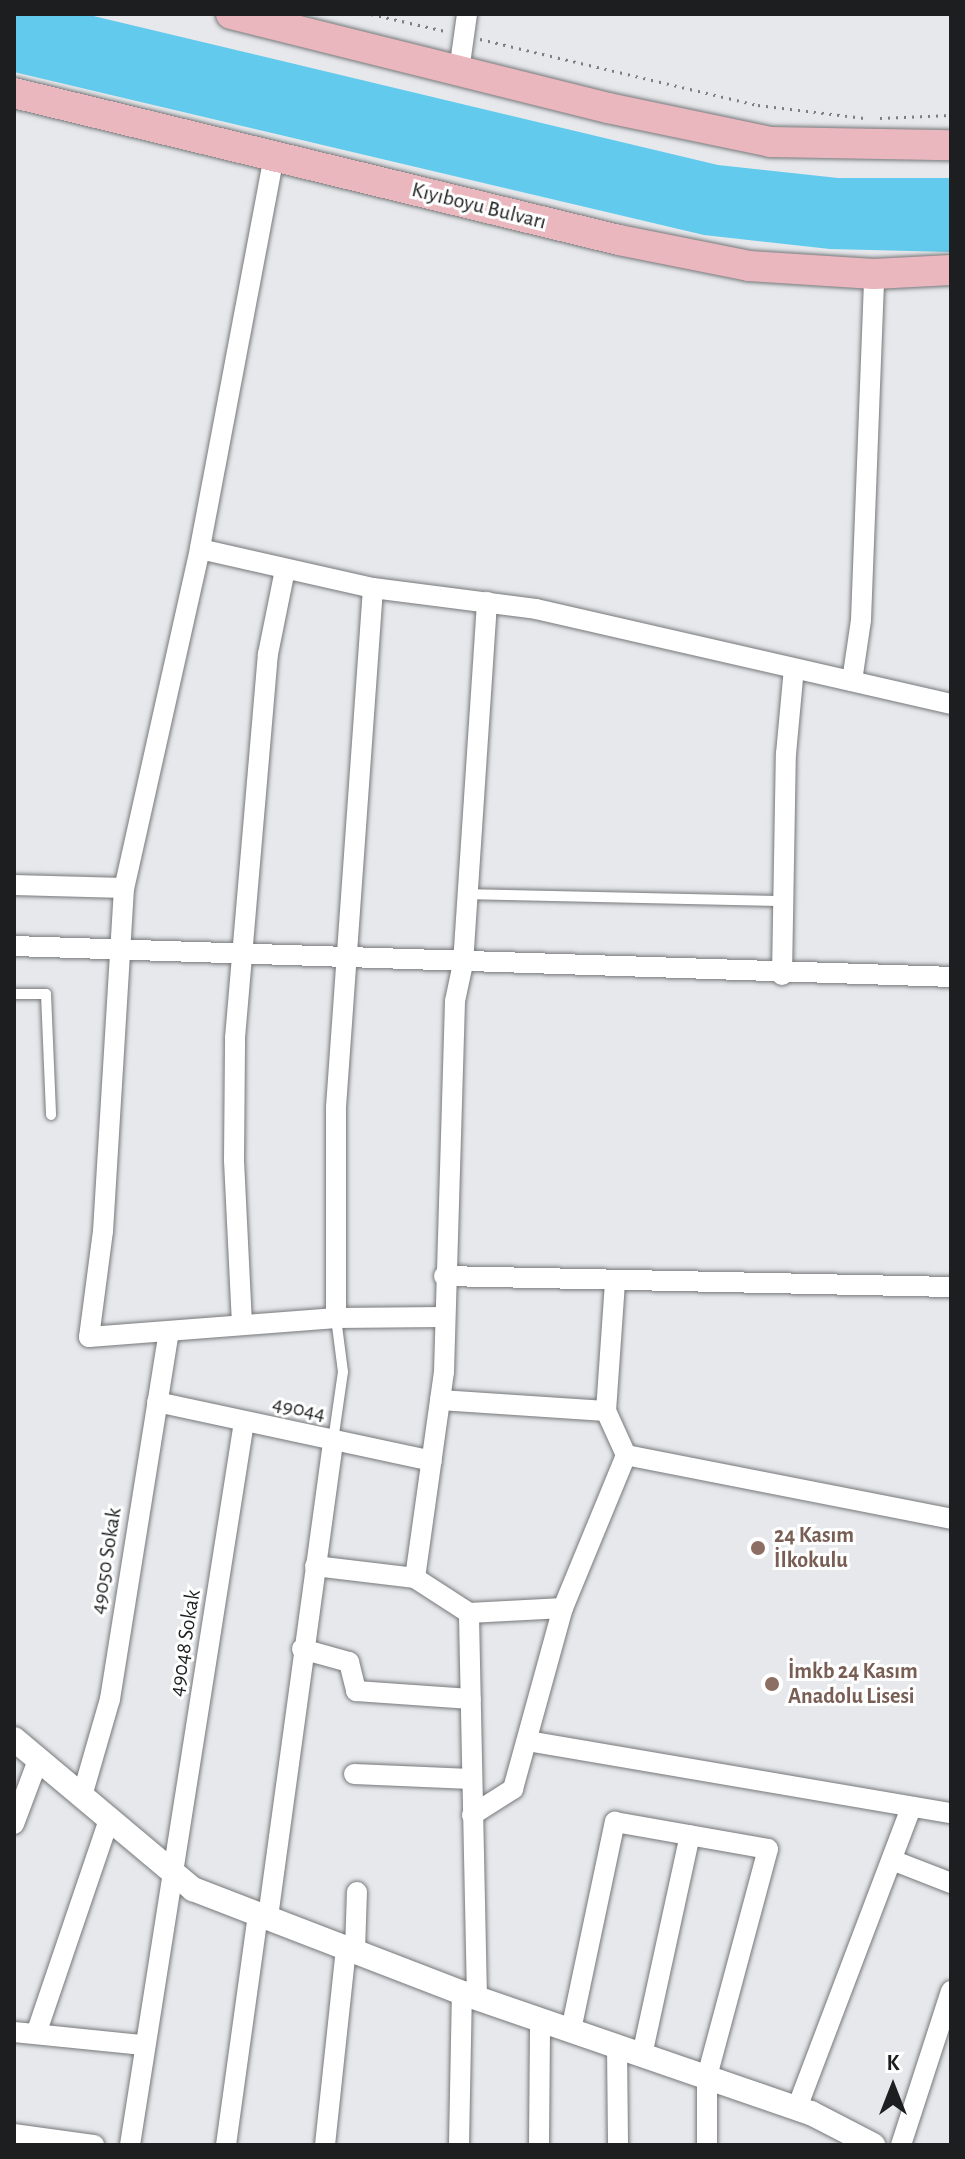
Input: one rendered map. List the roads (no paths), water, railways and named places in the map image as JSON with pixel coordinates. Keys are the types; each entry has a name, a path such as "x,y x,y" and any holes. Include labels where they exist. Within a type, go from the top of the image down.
{"main road":[{"path":"231,14 459,71 771,142 951,145"},
{"name":"Kıyıboyu Bulvarı","path":"14,93 749,266 874,274 951,270"}],"street":[{"path":"459,71 467,14"},
{"path":"274,156 200,549 124,888 103,1231 89,1337 336,1318 443,1317"},
{"path":"852,681 861,620 874,274"},
{"path":"200,549 373,588 487,602 951,704"},
{"path":"242,1324 232,1099 268,654 285,570"},
{"path":"336,1318 333,1185 344,956 373,588"},
{"path":"415,1578 440,1400 455,1001 463,964 487,602"},
{"path":"782,975 794,668"},
{"path":"14,885 124,888"},
{"path":"14,946 243,950 463,964 782,975 951,977"},
{"path":"444,1276 615,1283 951,1287"},
{"path":"472,1815 513,1789 563,1608 626,1455 606,1411 615,1283"},
{"name":"49050 Sokak","path":"82,1796 110,1699 169,1332"},
{"path":"440,1400 606,1411"},
{"name":"49044","path":"157,1402 432,1461"},
{"name":"49048 Sokak","path":"130,2145 143,2045 244,1422"},
{"path":"226,2145 333,1441"},
{"path":"626,1455 951,1519"},
{"path":"315,1566 415,1578 469,1613 563,1608"},
{"path":"459,2145 470,1995 472,1815 469,1613"},
{"path":"302,1649 349,1662 356,1691 471,1699"},
{"path":"14,1739 193,1889 470,1995 797,2108 873,2145"},
{"path":"528,1741 951,1813"},
{"path":"14,1824 38,1760"},
{"path":"354,1774 471,1779"},
{"path":"797,2108 911,1808"},
{"path":"36,2034 109,1819"},
{"path":"571,2030 615,1822 768,1849 707,2077 707,2145"},
{"path":"642,2055 690,1835"},
{"path":"892,1860 951,1883"},
{"path":"325,2145 357,1892"},
{"path":"901,2145 951,1991"},
{"path":"539,2145 540,2019"},
{"path":"14,2032 143,2045"},
{"path":"617,2046 618,2145"},
{"path":"19,2138 94,2145"}],"lane":[{"path":"467,894 784,901"},
{"path":"14,994 46,994 51,1115"},
{"path":"333,1441 343,1372 336,1318"}],"water":[{"path":"14,14 85,14 718,165 838,178 951,178 951,252 830,249 704,235 14,72"}],"place":[{"name":"24 Kasım İlkokulu","path":"758,1548"},
{"name":"İmkb 24 Kasım Anadolu Lisesi","path":"772,1684"}]}
